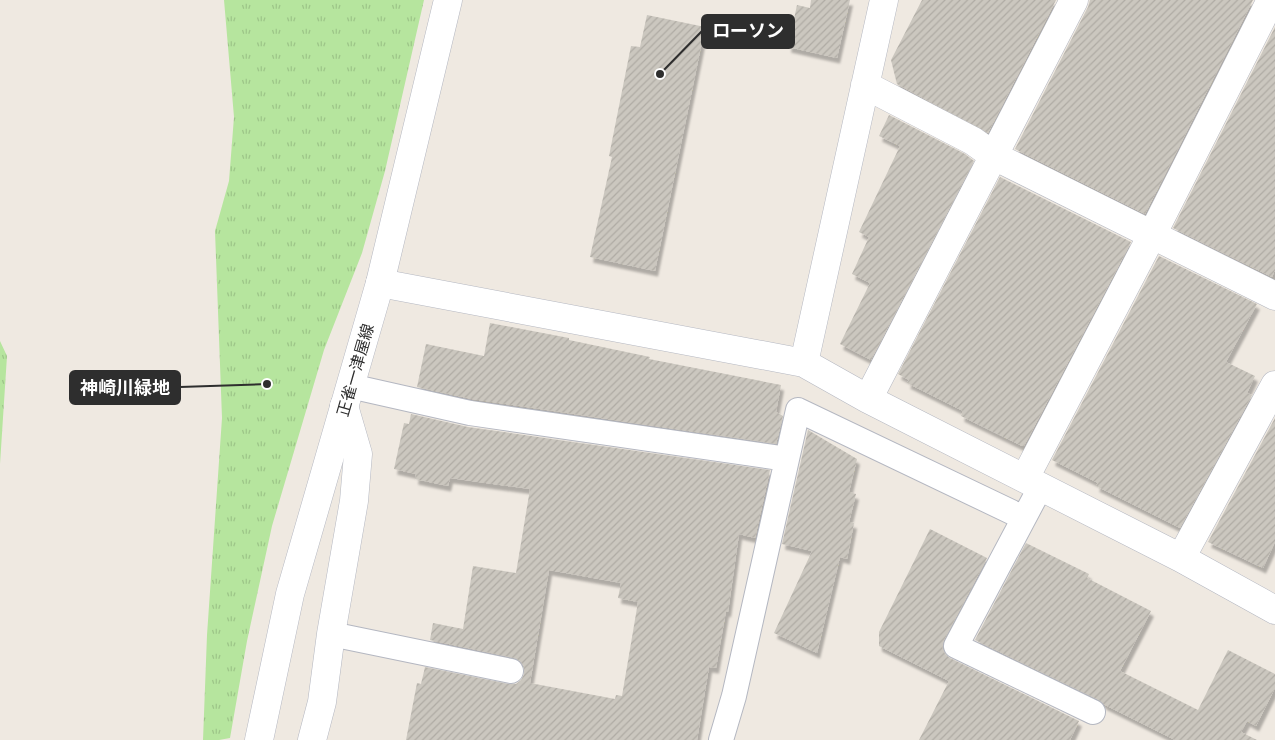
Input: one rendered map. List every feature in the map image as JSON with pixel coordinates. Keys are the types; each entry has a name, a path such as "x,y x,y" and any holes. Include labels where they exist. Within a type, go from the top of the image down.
{"street":[{"name":"正雀一津屋線","path":"259,740 290,594 380,283 448,0"},
{"path":"804,364 884,0"},
{"path":"868,399 1074,0"},
{"path":"1033,482 1152,235 1271,0"},
{"path":"865,85 972,141 994,156 1275,296"},
{"path":"380,283 804,364 868,399 1181,558 1275,610"},
{"path":"1181,558 1275,385"},
{"path":"312,740 322,702 331,634 354,501 358,454 347,396"}],"lane":[{"path":"347,396 787,459"},
{"path":"721,740 736,687 798,410 1024,518"},
{"path":"1033,482 1024,518 956,646 1092,712"},
{"path":"331,634 511,671"}],"green space":[{"path":"224,0 424,0 385,171 362,253 324,350 272,526 247,641 230,738 203,740 207,635 222,418 215,231 229,181 234,117"},
{"path":"0,341 7,356 0,464"}],"building":[{"path":"811,0 850,0 837,58 788,47 797,5 810,8"},
{"path":"922,0 1056,0 988,133 897,84 891,60"},
{"path":"1090,0 1253,0 1145,214 1015,149"},
{"path":"647,15 705,27 655,271 590,257 612,157 609,156 631,46 640,47"},
{"path":"1275,27 1275,270 1272,277 1173,228"},
{"path":"889,115 965,154 974,161 871,360 840,344 870,283 852,274 869,237 859,232 900,146 879,136"},
{"path":"1000,177 1131,242 1024,446 961,416 963,411 907,383 909,380 898,374"},
{"path":"1159,256 1257,304 1226,362 1255,376 1247,393 1252,395 1180,528 1096,486 1098,483 1052,460"},
{"path":"490,323 569,338 569,340 650,357 649,359 781,385 776,412 783,416 776,444 472,399 417,387 426,344 484,356"},
{"path":"411,414 468,427 770,470 755,538 739,534 728,612 726,611 716,668 709,667 697,740 406,740 417,683 421,684 425,667 509,684 516,684 524,674 524,666 514,658 430,640 433,623 463,629 473,566 516,573 530,489 450,478 448,486 415,479 416,474 394,469 404,423 409,424","holes":["549,570 621,583 618,598 638,602 622,696 616,695 615,699 530,683"]},
{"path":"1275,418 1275,542 1263,568 1208,542"},
{"path":"808,430 857,459 849,492 856,494 849,522 854,523 847,559 840,557 817,653 774,633 812,551 782,544"},
{"path":"930,529 987,558 944,640 942,647 945,654 1079,721 1070,740 919,740 949,681 879,646 879,632"},
{"path":"1026,543 1089,574 1087,578 1151,611 1120,671 1198,710 1228,650 1275,674 1275,688 1256,726 1247,721 1241,732 1257,740 1175,740 1105,705 1099,700 975,640"}],"place":[{"name":"ローソン","path":"660,74"},
{"name":"神崎川緑地","path":"267,384"}]}
